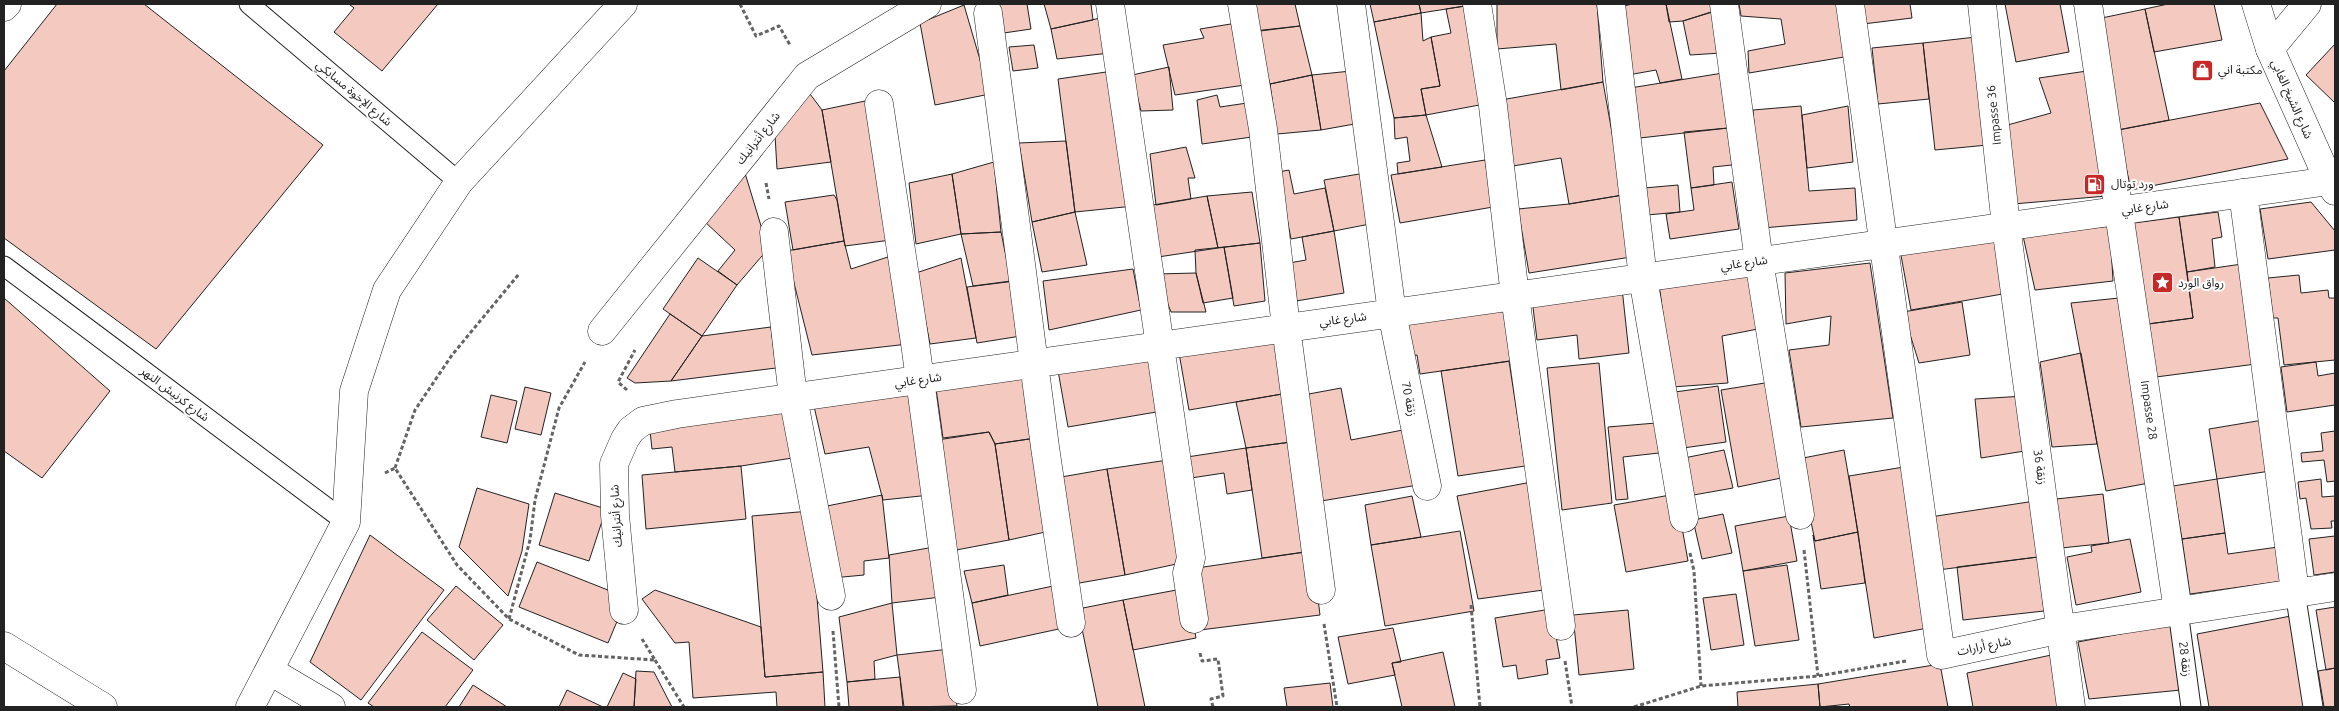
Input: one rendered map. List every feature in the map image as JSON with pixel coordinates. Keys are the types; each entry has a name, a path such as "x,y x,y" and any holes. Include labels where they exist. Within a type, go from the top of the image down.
{"main road":[{"path":"4,7 7,4"},
{"path":"250,707 346,522 354,391 387,290 459,182 622,4"},
{"name":"شارع أنترانيك","path":"602,331 807,76 927,4"},
{"path":"1110,4 1140,205 1158,346 1172,416 1191,558 1187,573 1194,619"},
{"path":"1242,4 1263,130 1286,327 1321,590"},
{"name":"زنقة 70","path":"1351,4 1392,313 1427,486"},
{"path":"1476,4 1493,106 1515,296 1561,626"},
{"path":"1611,4 1643,278 1684,518"},
{"path":"1724,4 1759,261 1800,515"},
{"path":"1850,4 1941,655"},
{"name":"Impasse 36","path":"1982,4 2006,226"},
{"name":"Impasse 28","path":"2088,4 2178,611"},
{"name":"شارع الشيخ الغابي","path":"2256,4 2270,49 2332,186"},
{"path":"2270,49 2307,4"},
{"path":"988,13 1046,456 1071,623"},
{"path":"878,104 919,379 962,690"},
{"name":"شارع غابي","path":"677,414 2243,193 2332,186"},
{"path":"2243,193 2295,592"},
{"name":"زنقة 36","path":"2006,226 2062,629 2071,707"},
{"path":"774,232 793,398 831,596"},
{"name":"شارع أنترانيك","path":"624,610 615,515 614,464 625,439 631,430 643,420 677,414"},
{"name":"شارع أرارات","path":"1941,655 2062,629 2335,587"},
{"path":"4,646 103,707"},
{"path":"270,671 331,707"}],"lane":[{"name":"شارع الإخوة مسابكي","path":"248,4 459,182"},
{"name":"شارع كرنيش النهر","path":"4,266 346,522"},
{"path":"2295,592 2313,707"},
{"name":"زنقة 28","path":"2178,611 2191,707"}],"path":[{"path":"740,4 756,36 779,26 807,76"},
{"path":"348,489 395,468 415,410 452,355 519,274"},
{"path":"509,620 530,540 535,500 559,408 602,331 638,344 618,382 631,394"},
{"path":"395,468 457,565 509,620 579,654 655,660"},
{"path":"1800,515 1818,676"},
{"path":"1684,518 1694,571 1702,686"},
{"path":"1321,590 1337,707"},
{"path":"831,596 839,707"},
{"path":"1471,605 1480,707"},
{"path":"624,610 684,707"},
{"path":"1194,619 1202,661 1218,659 1223,696 1211,699 1213,707"},
{"path":"1561,626 1572,707"},
{"name":"شارع أرارات","path":"1634,707 1702,686 1818,676 1941,655"}],"building":[{"path":"57,4 144,4 323,145 156,349 4,238 4,71"},
{"path":"349,4 438,4 382,71 334,32 354,8"},
{"path":"992,4 1027,4 1031,29 997,34"},
{"path":"1044,4 1091,4 1093,20 1051,29"},
{"path":"1254,4 1295,4 1300,26 1260,31"},
{"path":"1370,4 1419,4 1421,13 1374,22"},
{"path":"1419,4 1465,4 1465,6 1421,13"},
{"path":"1497,4 1597,4 1603,82 1561,90 1556,44 1497,49"},
{"path":"1632,4 1666,4 1682,79 1660,83 1656,70 1628,75 1620,7"},
{"path":"1666,4 1713,4 1714,11 1683,21 1669,22"},
{"path":"1739,4 1843,4 1856,55 1749,73 1748,51 1785,44 1781,19 1741,16"},
{"path":"1860,4 1910,4 1912,18 1863,24"},
{"path":"2005,4 2060,4 2069,52 2016,62"},
{"path":"2168,4 2214,4 2222,40 2154,52 2145,9"},
{"path":"964,5 990,94 935,105 920,23"},
{"path":"1465,6 1490,103 1426,115 1421,89 1440,86 1431,37 1451,33 1446,9"},
{"path":"2145,9 2169,120 2118,130 2092,20"},
{"path":"1719,10 1721,53 1690,55 1683,21"},
{"path":"1421,13 1423,41 1431,37 1440,86 1421,89 1426,115 1394,118 1374,22"},
{"path":"1105,17 1110,53 1057,59 1051,29"},
{"path":"1243,22 1252,84 1175,95 1163,45 1204,38 1200,29"},
{"path":"1300,26 1312,75 1270,84 1254,31"},
{"path":"1976,37 1988,145 1935,150 1923,43"},
{"path":"1923,43 1929,99 1878,104 1872,48"},
{"path":"2335,44 2335,103 2306,75"},
{"path":"1034,45 1038,68 1013,71 1009,47"},
{"path":"1169,67 1173,110 1141,111 1132,75"},
{"path":"1113,71 1134,206 1075,212 1058,79"},
{"path":"1351,71 1360,123 1321,130 1312,75"},
{"path":"2087,71 2107,196 2013,204 2004,126 2051,113 2039,78"},
{"path":"1723,73 1728,128 1640,138 1630,88"},
{"path":"1312,75 1321,130 1277,134 1270,84"},
{"path":"1603,82 1623,195 1569,204 1561,158 1513,166 1501,100"},
{"path":"810,94 822,110 831,162 777,169 775,135"},
{"path":"1217,95 1220,107 1254,102 1259,136 1202,144 1197,100"},
{"path":"870,100 891,240 845,246 822,110"},
{"path":"2260,103 2288,159 2131,190 2118,130"},
{"path":"1801,106 1809,191 1855,188 1857,220 1762,228 1753,110"},
{"path":"1848,106 1853,162 1807,168 1802,115"},
{"path":"1426,115 1442,167 1398,174 1397,163 1410,161 1407,137 1395,139 1394,118"},
{"path":"1728,128 1732,165 1713,167 1714,185 1691,188 1684,132"},
{"path":"1066,141 1075,212 1032,222 1019,143"},
{"path":"1186,147 1195,178 1188,178 1191,199 1156,205 1150,154"},
{"path":"1485,160 1493,207 1400,223 1391,175"},
{"path":"994,162 1001,232 961,234 952,174"},
{"path":"1289,170 1294,194 1325,188 1334,231 1291,239 1278,172"},
{"path":"745,173 768,249 737,285 718,271 735,250 704,221"},
{"path":"1365,173 1375,223 1334,231 1324,180"},
{"path":"952,174 961,234 916,244 909,183"},
{"path":"1732,182 1739,229 1670,239 1666,214 1694,210 1691,188"},
{"path":"1678,185 1680,212 1647,215 1644,188"},
{"path":"1252,192 1260,243 1218,248 1207,196"},
{"path":"834,195 837,200 844,241 793,250 785,202"},
{"path":"1623,195 1631,257 1529,273 1518,209 1569,204"},
{"path":"1207,196 1218,248 1158,257 1147,206"},
{"path":"2311,202 2335,231 2335,250 2268,259 2260,209"},
{"path":"1075,212 1087,265 1042,272 1032,222"},
{"path":"2218,212 2222,237 2212,239 2215,267 2187,272 2179,217"},
{"path":"2179,217 2193,318 2148,324 2134,223"},
{"path":"2110,226 2113,281 2035,290 2023,236"},
{"path":"1334,231 1344,293 1296,301 1289,263 1306,260 1302,237"},
{"path":"1001,232 1011,281 973,286 961,234"},
{"path":"2006,234 2014,292 1911,310 1900,250"},
{"path":"844,241 851,269 897,254 908,344 812,355 786,251"},
{"path":"1260,243 1265,301 1234,306 1224,247"},
{"path":"1224,247 1233,298 1203,303 1196,273 1195,250"},
{"path":"698,258 737,285 702,336 663,309"},
{"path":"961,258 976,338 930,344 916,273"},
{"path":"1870,263 1893,418 1801,427 1789,350 1829,345 1831,316 1786,324 1785,273"},
{"path":"2242,264 2256,364 2156,377 2148,324 2193,318 2187,272"},
{"path":"1133,269 1141,310 1049,330 1043,281"},
{"path":"1754,272 1763,328 1722,336 1728,383 1672,387 1659,283"},
{"path":"1196,273 1206,312 1171,312 1156,274"},
{"path":"2299,275 2301,293 2328,290 2329,298 2335,298 2335,360 2284,365 2278,318 2273,318 2268,278"},
{"path":"1015,281 1021,336 977,343 967,287"},
{"path":"1622,288 1629,353 1579,359 1577,335 1537,340 1532,299"},
{"path":"4,298 110,391 42,478 4,451"},
{"path":"2119,298 2149,483 2106,491 2071,303"},
{"path":"1510,301 1518,360 1420,374 1417,355 1409,356 1403,315"},
{"path":"1962,302 1970,355 1919,363 1903,312"},
{"path":"670,314 702,336 671,381 635,383 627,378"},
{"path":"771,327 776,368 671,381 702,336"},
{"path":"1281,336 1288,393 1189,410 1179,353"},
{"path":"1155,349 1168,410 1068,427 1057,365"},
{"path":"2081,353 2097,444 2052,447 2040,362"},
{"path":"1509,361 1525,466 1458,476 1441,371"},
{"path":"2316,362 2318,376 2335,373 2335,405 2287,412 2281,367"},
{"path":"1599,363 1612,503 1562,510 1547,368"},
{"path":"1028,371 1036,438 995,444 989,432 943,438 935,381"},
{"path":"1771,382 1786,477 1738,487 1721,390"},
{"path":"1718,386 1726,442 1683,448 1675,392"},
{"path":"525,387 551,393 541,435 515,429"},
{"path":"1341,388 1351,440 1408,429 1418,485 1315,502 1298,396"},
{"path":"915,392 930,495 883,500 869,447 825,454 813,402"},
{"path":"1288,393 1299,441 1246,448 1236,402"},
{"path":"491,395 517,401 507,443 481,437"},
{"path":"2025,396 2031,450 1981,458 1975,399"},
{"path":"792,399 799,457 741,466 675,472 672,447 652,449 650,431"},
{"path":"2269,419 2277,470 2217,479 2209,429"},
{"path":"1656,423 1659,453 1623,457 1628,499 1616,500 1608,427"},
{"path":"2335,431 2335,481 2327,482 2324,460 2302,462 2301,453 2323,451 2321,433"},
{"path":"989,432 995,444 1009,540 951,551 931,441"},
{"path":"1036,438 1050,531 1009,540 995,444"},
{"path":"1299,441 1312,551 1262,558 1246,448"},
{"path":"1246,448 1252,490 1227,494 1224,473 1191,478 1187,457"},
{"path":"1724,450 1733,488 1688,496 1684,458"},
{"path":"1844,450 1858,532 1815,541 1798,459"},
{"path":"1168,460 1186,562 1125,575 1107,469"},
{"path":"741,466 746,519 646,529 642,475"},
{"path":"1910,466 1928,628 1874,638 1849,476"},
{"path":"1107,469 1125,575 1068,585 1050,479"},
{"path":"2217,479 2225,533 2182,539 2173,486"},
{"path":"2321,479 2322,497 2335,496 2335,521 2331,521 2332,528 2311,529 2306,498 2300,499 2298,482"},
{"path":"1537,481 1551,589 1478,599 1457,496"},
{"path":"477,488 529,504 522,551 508,596 459,547"},
{"path":"555,493 606,509 589,561 539,545"},
{"path":"1676,494 1688,561 1626,572 1614,505"},
{"path":"2103,494 2109,543 2061,548 2056,499"},
{"path":"882,495 889,558 864,561 864,575 832,578 822,507"},
{"path":"1412,496 1421,537 1371,545 1365,505"},
{"path":"2035,501 2038,557 1938,570 1930,517"},
{"path":"810,511 823,672 765,677 752,516"},
{"path":"1723,514 1732,553 1702,559 1693,520"},
{"path":"1789,516 1797,561 1743,571 1735,526"},
{"path":"1460,531 1474,611 1385,626 1371,545"},
{"path":"1858,532 1865,583 1821,589 1813,535 1815,541"},
{"path":"2225,533 2228,554 2278,547 2283,581 2190,594 2182,539"},
{"path":"370,535 444,590 361,700 310,662"},
{"path":"2335,536 2335,572 2314,575 2309,539"},
{"path":"2130,539 2141,592 2076,605 2067,557 2092,552 2091,546"},
{"path":"934,547 941,597 892,603 889,555"},
{"path":"1312,551 1320,615 1200,630 1190,569"},
{"path":"2038,557 2044,611 1963,620 1957,567"},
{"path":"537,562 618,594 618,619 608,643 519,607"},
{"path":"1004,565 1008,595 972,603 964,571"},
{"path":"1787,565 1799,640 1755,646 1743,571"},
{"path":"1058,585 1068,627 980,646 972,603"},
{"path":"456,586 503,625 474,660 427,620"},
{"path":"1187,588 1196,638 1133,650 1123,600"},
{"path":"655,590 761,627 765,677 823,672 825,707 777,707 776,692 693,698 689,642 675,643 642,599"},
{"path":"1736,594 1744,645 1711,650 1703,598"},
{"path":"1123,600 1145,707 1098,707 1078,609"},
{"path":"892,603 897,655 874,661 875,679 847,682 839,617"},
{"path":"2335,607 2335,668 2326,670 2316,610"},
{"path":"1551,609 1560,658 1546,660 1548,674 1518,679 1516,665 1503,667 1495,618"},
{"path":"1628,610 1634,669 1579,675 1573,615"},
{"path":"2296,615 2310,707 2209,707 2197,634"},
{"path":"2172,624 2181,690 2089,699 2078,642"},
{"path":"1393,628 1401,662 1392,663 1395,675 1348,684 1338,637"},
{"path":"422,632 473,670 445,707 374,707 368,703"},
{"path":"950,649 957,706 904,707 897,655"},
{"path":"1443,652 1455,707 1402,707 1392,663"},
{"path":"2056,654 2065,707 1973,707 1967,673"},
{"path":"1940,664 1948,707 1850,707 1849,704 1820,707 1818,684"},
{"path":"2335,668 2335,707 2324,707 2318,671"},
{"path":"636,671 654,672 672,707 634,707"},
{"path":"623,673 636,679 634,707 607,707"},
{"path":"900,677 903,707 849,707 847,682"},
{"path":"1330,683 1333,707 1287,707 1284,688"},
{"path":"1818,684 1820,707 1738,707 1737,692"},
{"path":"473,685 507,707 459,707"},
{"path":"567,690 603,707 559,707"}],"place":[{"name":"مكتبة اني","path":"2202,70"},
{"name":"ورد توتال","path":"2095,184"},
{"name":"رواق الورد","path":"2162,283"}]}
